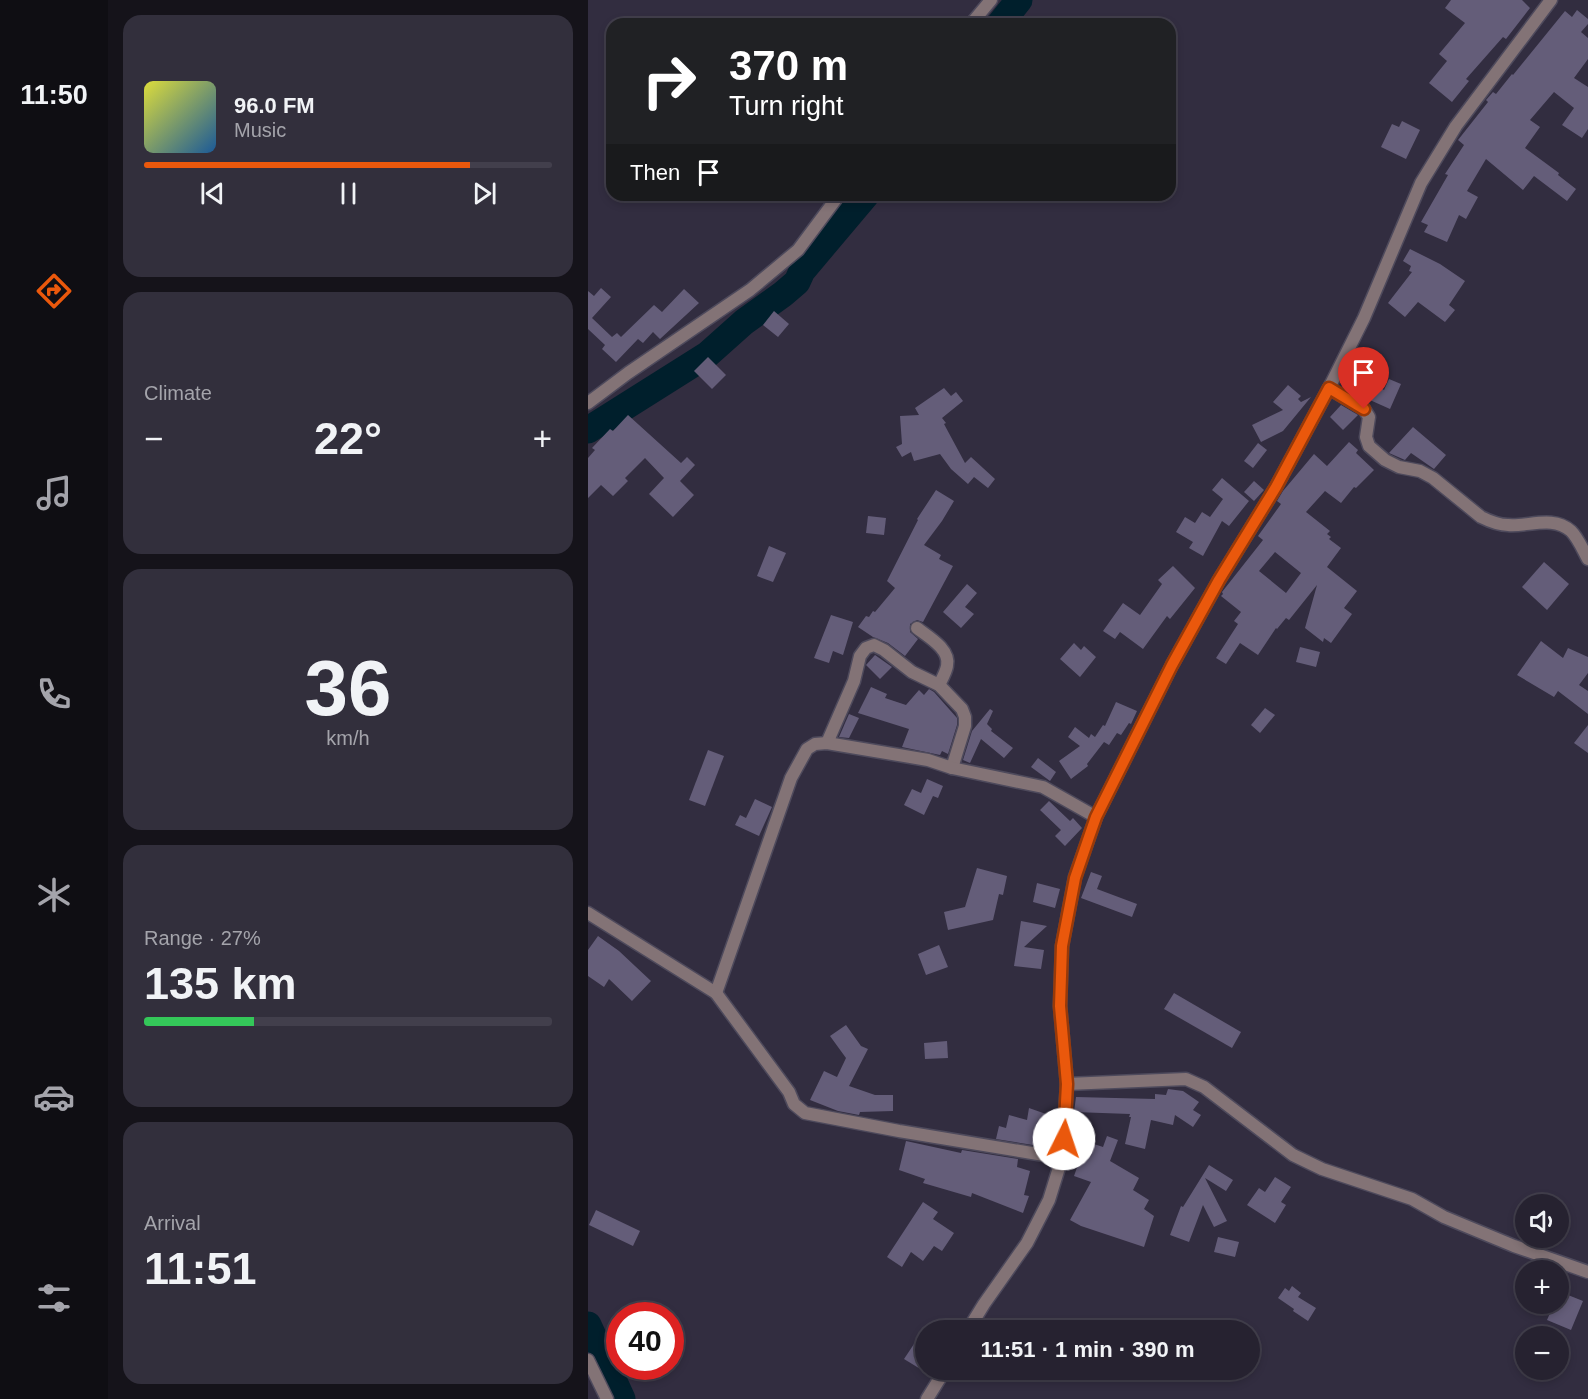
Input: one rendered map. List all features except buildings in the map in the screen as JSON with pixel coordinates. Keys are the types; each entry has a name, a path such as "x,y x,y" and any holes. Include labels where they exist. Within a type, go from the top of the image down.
{"street":[{"path":"976,18 991,0"},
{"path":"974,1320 1027,1243 1049,1200 1062,1158 1067,1084 1060,1006 1062,946 1075,878 1096,817 1172,665 1219,580 1276,487 1329,388 1364,318 1421,183 1456,126 1551,0"},
{"path":"588,403 750,290 798,250 835,201"},
{"path":"1329,388 1364,409 1369,417 1366,437 1370,446 1391,464 1425,473 1481,517 1490,521 1505,525 1557,523 1564,526 1577,539 1588,559"},
{"path":"917,628 942,649 947,658 948,665 939,684"},
{"path":"827,743 854,681 860,656 866,648 874,645 912,672 939,684 955,700 965,717 952,768"},
{"path":"716,993 791,777 807,749 815,744 827,743 928,760 952,768 1043,787 1096,817"},
{"path":"588,913 716,993 789,1092 794,1104 805,1113 1062,1158"},
{"path":"1067,1084 1186,1078 1204,1087 1293,1155 1322,1168 1412,1198 1443,1217 1514,1246 1588,1272"},
{"path":"588,1360 607,1399"},
{"path":"927,1399 939,1380"}],"waterway":[{"path":"1005,18 1019,0"},
{"path":"588,430 707,355 744,322 783,294 797,282 802,271 861,201"},
{"path":"588,1325 622,1399"}],"route":[{"path":"1064,1139 1067,1084 1060,1006 1062,946 1075,878 1096,817 1172,665 1219,580 1276,487 1329,388 1364,409"}]}
